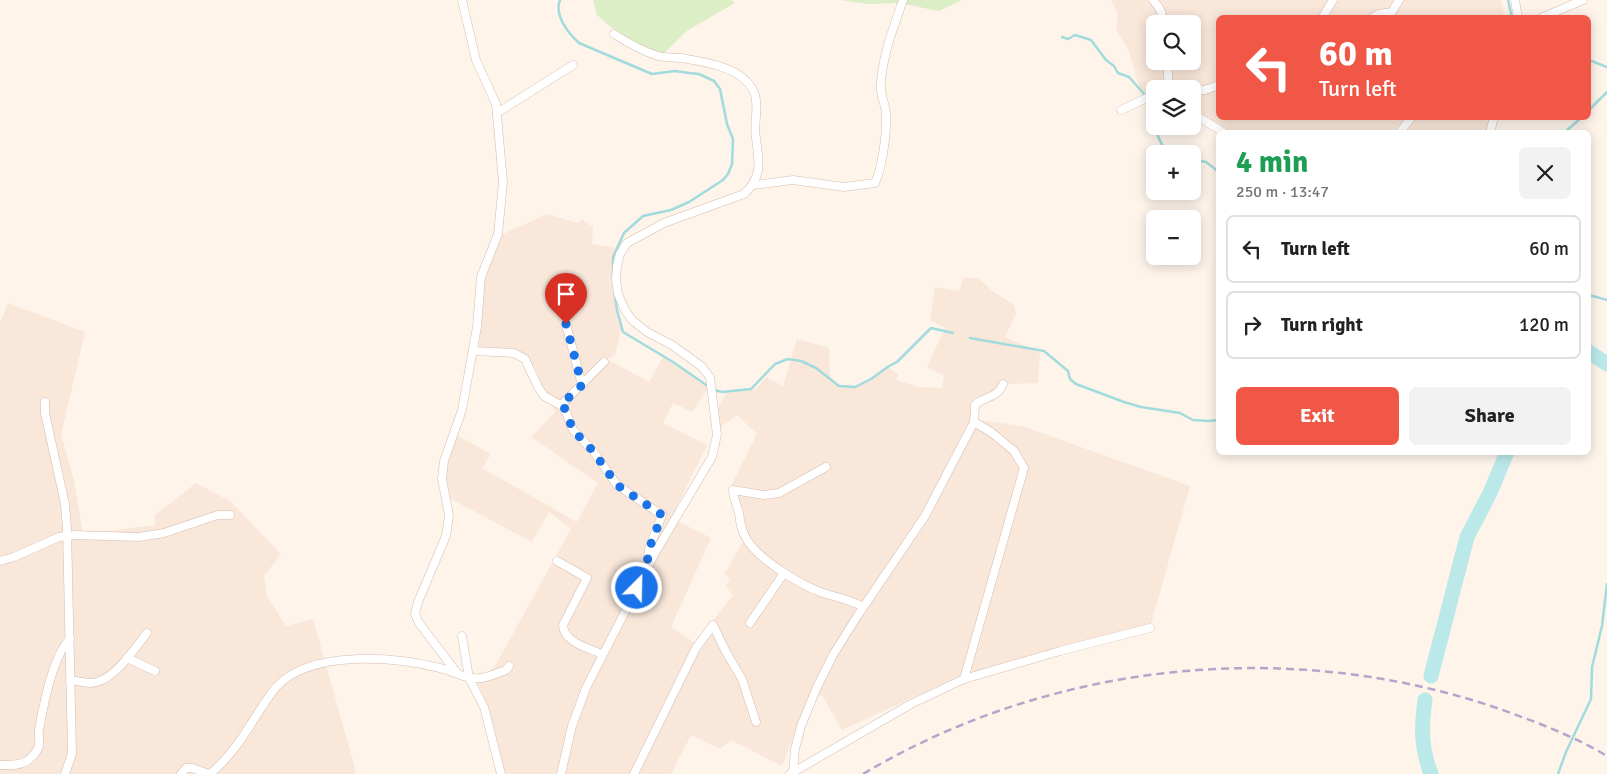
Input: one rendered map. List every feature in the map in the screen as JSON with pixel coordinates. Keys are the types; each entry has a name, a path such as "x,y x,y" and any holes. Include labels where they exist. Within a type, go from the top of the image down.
{"street":[{"path":"457,673 418,623 416,614 418,602 446,536 449,515 442,479 444,461 462,410 473,351 482,277 498,234 503,182 496,104 476,60 462,0"},
{"path":"754,185 793,180 844,187 875,183 880,172 886,115 881,98 881,80 892,31 903,0"},
{"path":"1153,0 1163,15"},
{"path":"1324,15 1333,0"},
{"path":"1376,15 1394,15 1399,0"},
{"path":"1515,0 1518,15"},
{"path":"1548,15 1583,0"},
{"path":"561,774 572,726 586,688 646,572 712,457 717,435 710,377 701,366 672,345 647,332 632,320 625,310 618,294 616,279 620,254 627,243 637,236 664,223 744,194 754,185 758,176 754,130 757,105 755,94 749,83 726,68 680,58 660,56 642,50 614,34"},
{"path":"497,113 573,65"},
{"path":"1201,90 1216,86"},
{"path":"1121,110 1146,99"},
{"path":"1201,119 1220,130"},
{"path":"1402,130 1409,120"},
{"path":"566,324 582,385"},
{"path":"473,351 514,354 525,359 538,388 544,396 564,407 573,430 593,451 617,485 662,515 649,549 646,572"},
{"path":"561,405 604,362"},
{"path":"792,773 794,749 801,726 833,655 925,516 974,422 975,404 995,395 1001,390 1003,384"},
{"path":"45,402 45,412 65,504 67,536 72,754 65,774"},
{"path":"964,679 1024,468 1014,451 991,432 974,422"},
{"path":"826,467 779,493 764,495 733,490 739,522 746,540 760,555 784,573 800,583 823,593 850,600 863,607"},
{"path":"0,560 14,557 58,537 139,537 164,533 218,515 230,515"},
{"path":"557,561 587,578 563,625 563,630 566,636 575,642 602,654"},
{"path":"750,623 784,573"},
{"path":"634,774 696,648 713,625 726,652 742,678 756,722"},
{"path":"792,773 911,704 964,679 1060,651 1150,628"},
{"path":"70,680 87,683 98,682 118,668 147,633"},
{"path":"462,636 469,678 484,707 501,774"},
{"path":"0,765 19,764 28,760 39,746 39,732 56,661 64,645 70,639"},
{"path":"127,658 155,671"},
{"path":"181,774 186,768 192,768 209,774 232,753 276,687 281,682 312,665 344,660 393,661 439,668 469,678 481,678 506,670 509,666"}],"shaded area":[{"path":"1111,0 1501,0 1505,15 1216,15 1216,120 1489,120 1487,130 1225,130 1201,115 1201,80 1146,80 1146,93 1141,93 1128,49 1116,30 1118,14"},
{"path":"547,214 578,223 582,219 593,227 592,244 615,248 614,275 617,311 621,329 615,356 607,359 649,382 663,357 708,388 692,412 673,403 663,423 707,445 671,518 711,538 671,627 695,643 733,595 726,587 730,578 724,574 747,535 737,497 730,488 757,434 737,415 719,428 716,412 726,393 756,389 766,377 783,386 797,339 829,348 830,380 837,386 850,388 866,383 888,367 899,375 896,380 918,387 942,388 944,376 927,367 945,328 930,320 935,287 959,291 964,277 979,279 991,290 1014,305 1016,314 1005,337 1040,353 1038,383 1009,384 979,399 978,420 1022,426 1190,486 1151,624 960,676 842,730 822,695 809,698 782,766 731,740 720,749 691,735 671,774 504,774 488,706 478,683 495,666 571,529 549,512 532,542 449,498 446,488 446,468 456,435 491,454 482,468 577,522 598,483 531,437 555,412 535,367 520,352 497,348 479,348 485,277 501,235"},
{"path":"8,303 85,332 61,435 73,476 83,534 155,525 155,515 196,483 230,501 281,554 264,576 267,596 286,626 313,619 355,768 355,774 0,774 0,323"}],"green space":[{"path":"593,0 732,0 735,3 688,30 664,53 647,50 618,33 597,15"},
{"path":"840,0 901,0 900,3 868,4"},
{"path":"906,0 962,0 939,11 904,4"}],"waterway":[{"path":"560,0 560,18 579,43 652,74 675,71 699,74 714,81 720,89 727,124 733,139 732,164 723,180 689,202 671,210 643,216 624,233 613,257 613,278"},
{"path":"1508,0 1511,15"},
{"path":"1062,37 1068,39 1075,35 1091,40 1118,73 1129,77 1144,94"},
{"path":"1591,61 1607,67"},
{"path":"1591,108 1607,92"},
{"path":"1567,130 1579,120"},
{"path":"1157,135 1162,145"},
{"path":"1201,161 1206,162 1216,170"},
{"path":"614,289 623,332 673,362 709,387"},
{"path":"1591,296 1607,300"},
{"path":"714,390 722,392 751,389 775,364 788,359 801,361 816,368 839,386 855,387 897,362 931,328 953,333"},
{"path":"970,338 1044,351 1068,371 1070,379 1076,384 1124,402 1141,407 1180,413 1193,420 1216,420"},
{"path":"1591,353 1607,364"},
{"path":"1431,676 1467,537 1490,493 1506,455"},
{"path":"1558,774 1566,752 1591,699 1592,667 1602,626 1607,584"},
{"path":"1425,700 1423,737 1425,755 1431,774"}],"railway":[{"path":"863,774 938,735 1016,705 1097,684 1180,672 1264,668 1348,674 1430,689 1536,722 1596,749 1607,756"}],"route":[{"path":"566,324 572,355 582,385 561,405 564,407 573,430 593,451 617,485 662,515 649,549 646,572 637,588"}]}
